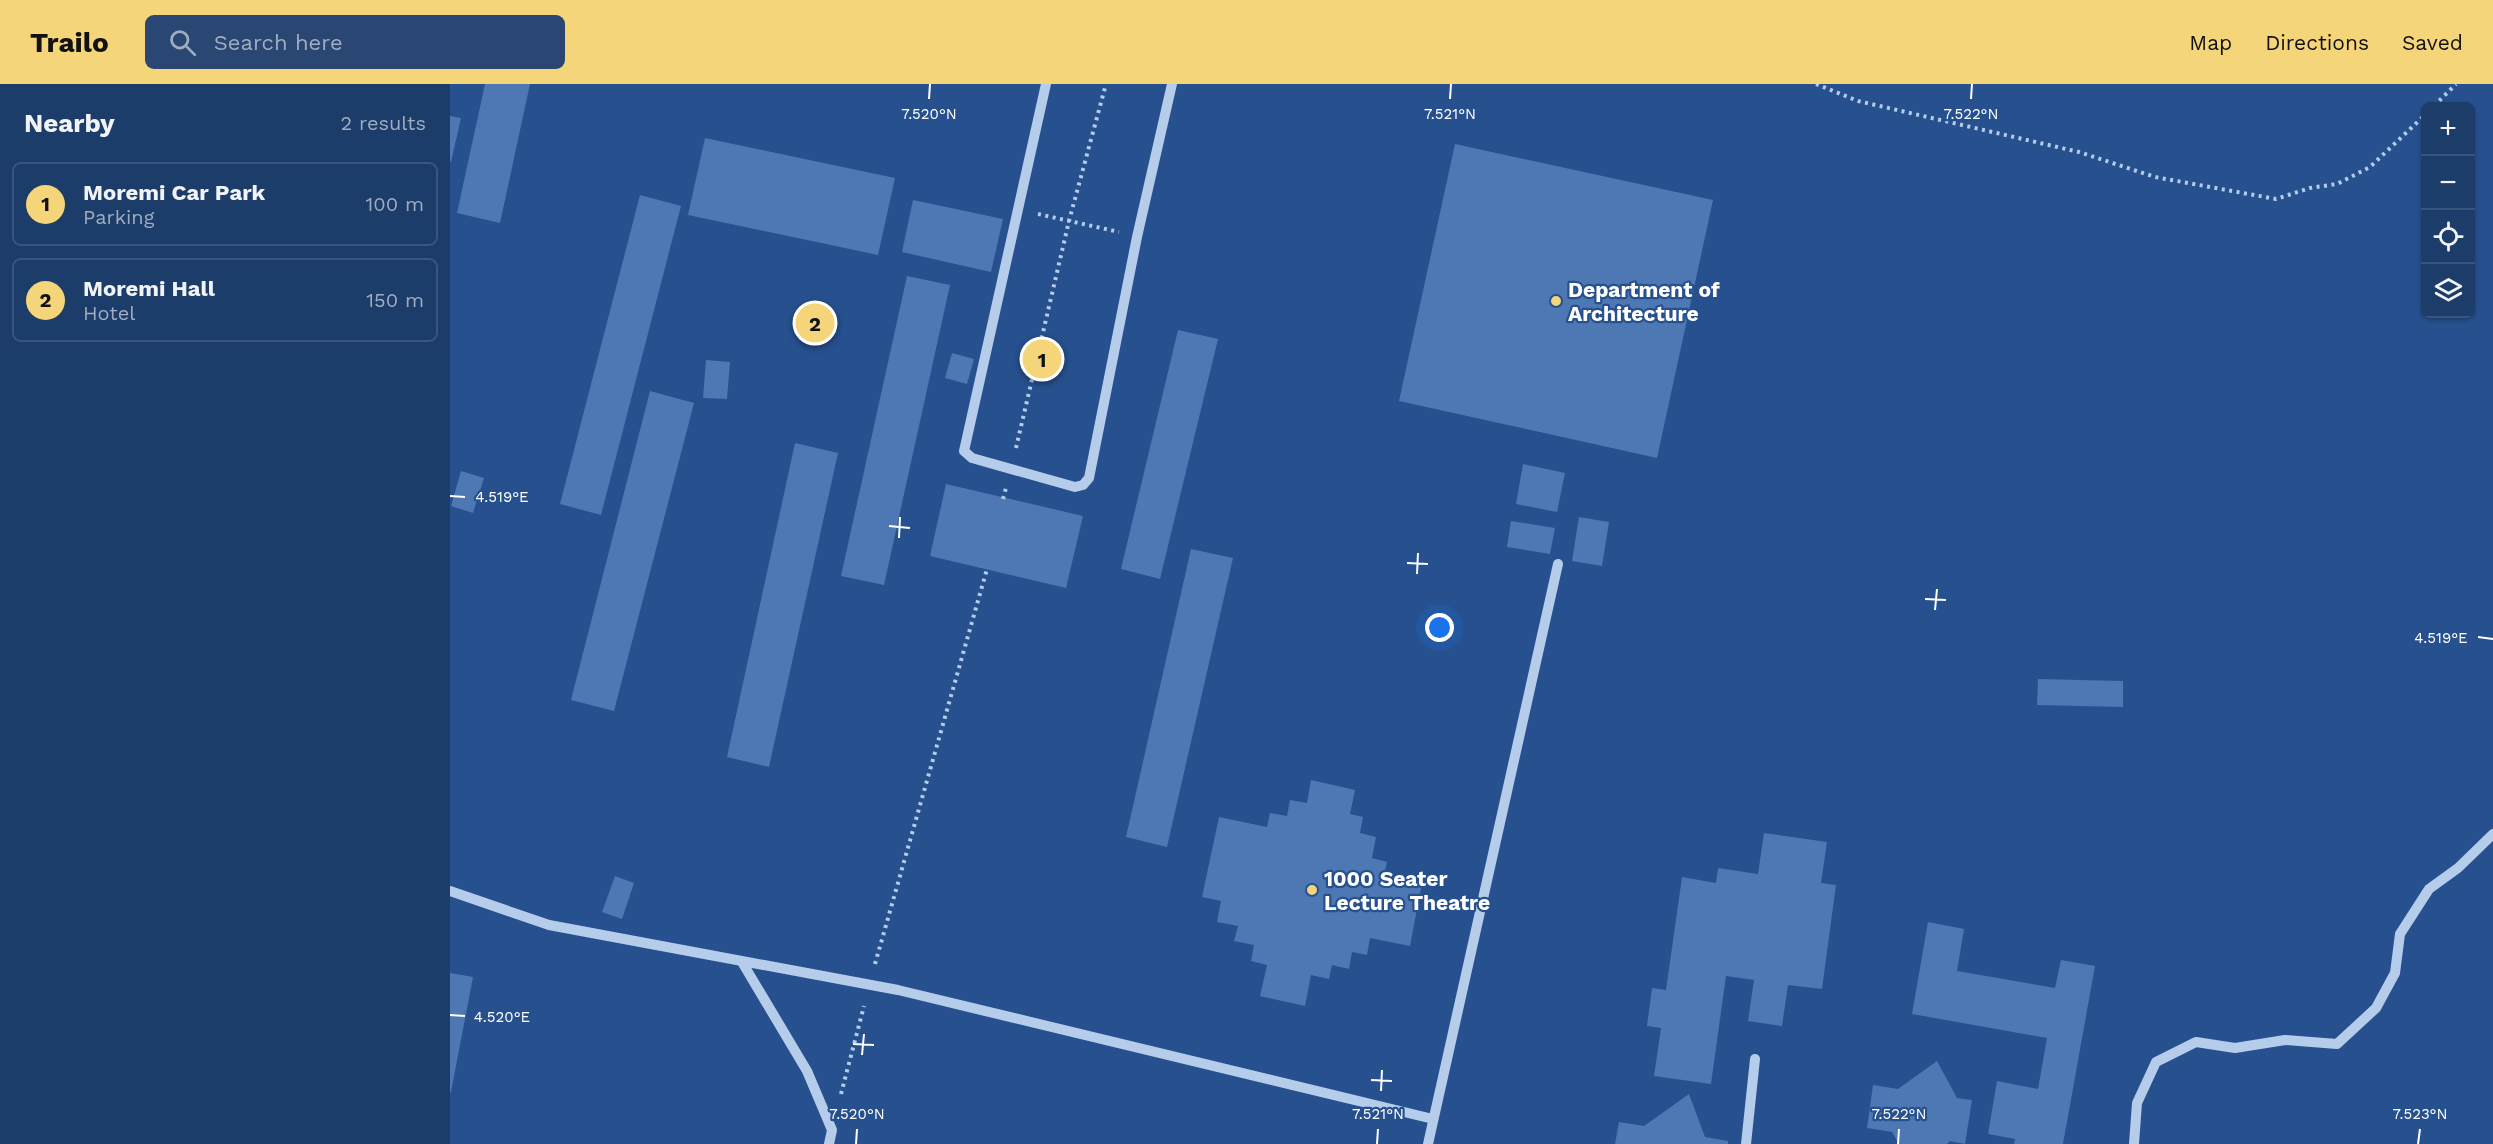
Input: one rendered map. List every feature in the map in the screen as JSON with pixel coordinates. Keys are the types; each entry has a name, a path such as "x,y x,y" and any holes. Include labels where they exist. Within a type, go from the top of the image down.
{"lane":[{"path":"1046,84 964,451 972,458 1075,487 1083,485 1089,478 1137,237 1172,84"},
{"path":"1428,1144 1558,564"},
{"path":"2134,1144 2137,1103 2156,1062 2196,1042 2235,1048 2285,1040 2337,1044 2376,1008 2395,973 2400,934 2428,889 2458,868 2493,834"},
{"path":"450,891 549,925 898,990 1433,1119"},
{"path":"742,962 807,1071 832,1130 829,1144"},
{"path":"1746,1144 1755,1059"}],"path":[{"path":"1004,498 1069,221 1106,84"},
{"path":"1816,84 1858,101 2079,152 2156,177 2276,199 2310,188 2337,184 2370,167 2421,119"},
{"path":"2438,102 2456,84"},
{"path":"1017,210 1137,237"},
{"path":"832,1130 869,985 987,569"}],"building":[{"path":"485,84 530,84 500,223 457,213"},
{"path":"450,116 461,118 451,162 450,161"},
{"path":"705,138 895,178 878,255 688,215"},
{"name":"Department of Architecture","path":"1455,144 1713,200 1657,458 1399,401"},
{"path":"640,195 681,206 601,515 560,504"},
{"path":"913,200 1003,219 991,272 902,252"},
{"path":"907,276 950,285 884,585 841,576"},
{"path":"1178,330 1218,339 1160,579 1121,569"},
{"path":"952,353 974,359 967,384 945,378"},
{"path":"706,360 730,362 727,399 703,398"},
{"path":"650,391 694,403 614,711 571,700"},
{"path":"795,443 838,453 769,767 727,757"},
{"path":"1523,464 1565,473 1557,512 1516,504"},
{"path":"461,471 484,478 473,513 451,506"},
{"path":"946,484 1083,516 1066,588 930,556"},
{"path":"1579,517 1609,522 1602,566 1572,561"},
{"path":"1511,521 1555,528 1550,554 1507,547"},
{"path":"1191,549 1233,558 1167,847 1126,837"},
{"path":"2038,679 2123,681 2123,707 2037,705"},
{"name":"1000 Seater Lecture Theatre","path":"1311,780 1355,790 1350,814 1363,817 1360,833 1376,837 1372,858 1387,862 1384,875 1422,883 1410,946 1370,938 1367,955 1352,952 1349,969 1332,965 1329,979 1311,975 1305,1006 1260,996 1267,965 1251,961 1254,945 1234,941 1238,926 1217,922 1221,901 1202,897 1219,817 1267,827 1270,813 1287,816 1290,800 1307,803"},
{"path":"1764,833 1827,842 1821,883 1836,885 1822,989 1788,985 1782,1026 1748,1021 1754,980 1726,976 1711,1084 1654,1076 1661,1028 1647,1026 1652,988 1666,990 1682,877 1716,883 1718,868 1758,874"},
{"path":"615,876 634,883 622,919 602,912"},
{"path":"1928,922 1964,929 1957,971 2055,988 2061,960 2095,966 2063,1144 2014,1144 2015,1139 1988,1134 1997,1081 2038,1089 2047,1038 1912,1014"},
{"path":"450,973 473,977 451,1092 450,1092"},
{"path":"1937,1061 1957,1098 1972,1100 1965,1144 1950,1141 1947,1144 1899,1144 1892,1132 1867,1128 1873,1085 1898,1089"},
{"path":"1689,1094 1705,1137 1728,1141 1728,1144 1615,1144 1619,1122 1644,1126"}],"place":[{"name":"Department of Architecture","path":"1556,301"},
{"name":"Moremi Hall","path":"815,323"},
{"name":"Moremi Car Park","path":"1042,359"},
{"name":"1000 Seater Lecture Theatre","path":"1312,890"}]}
